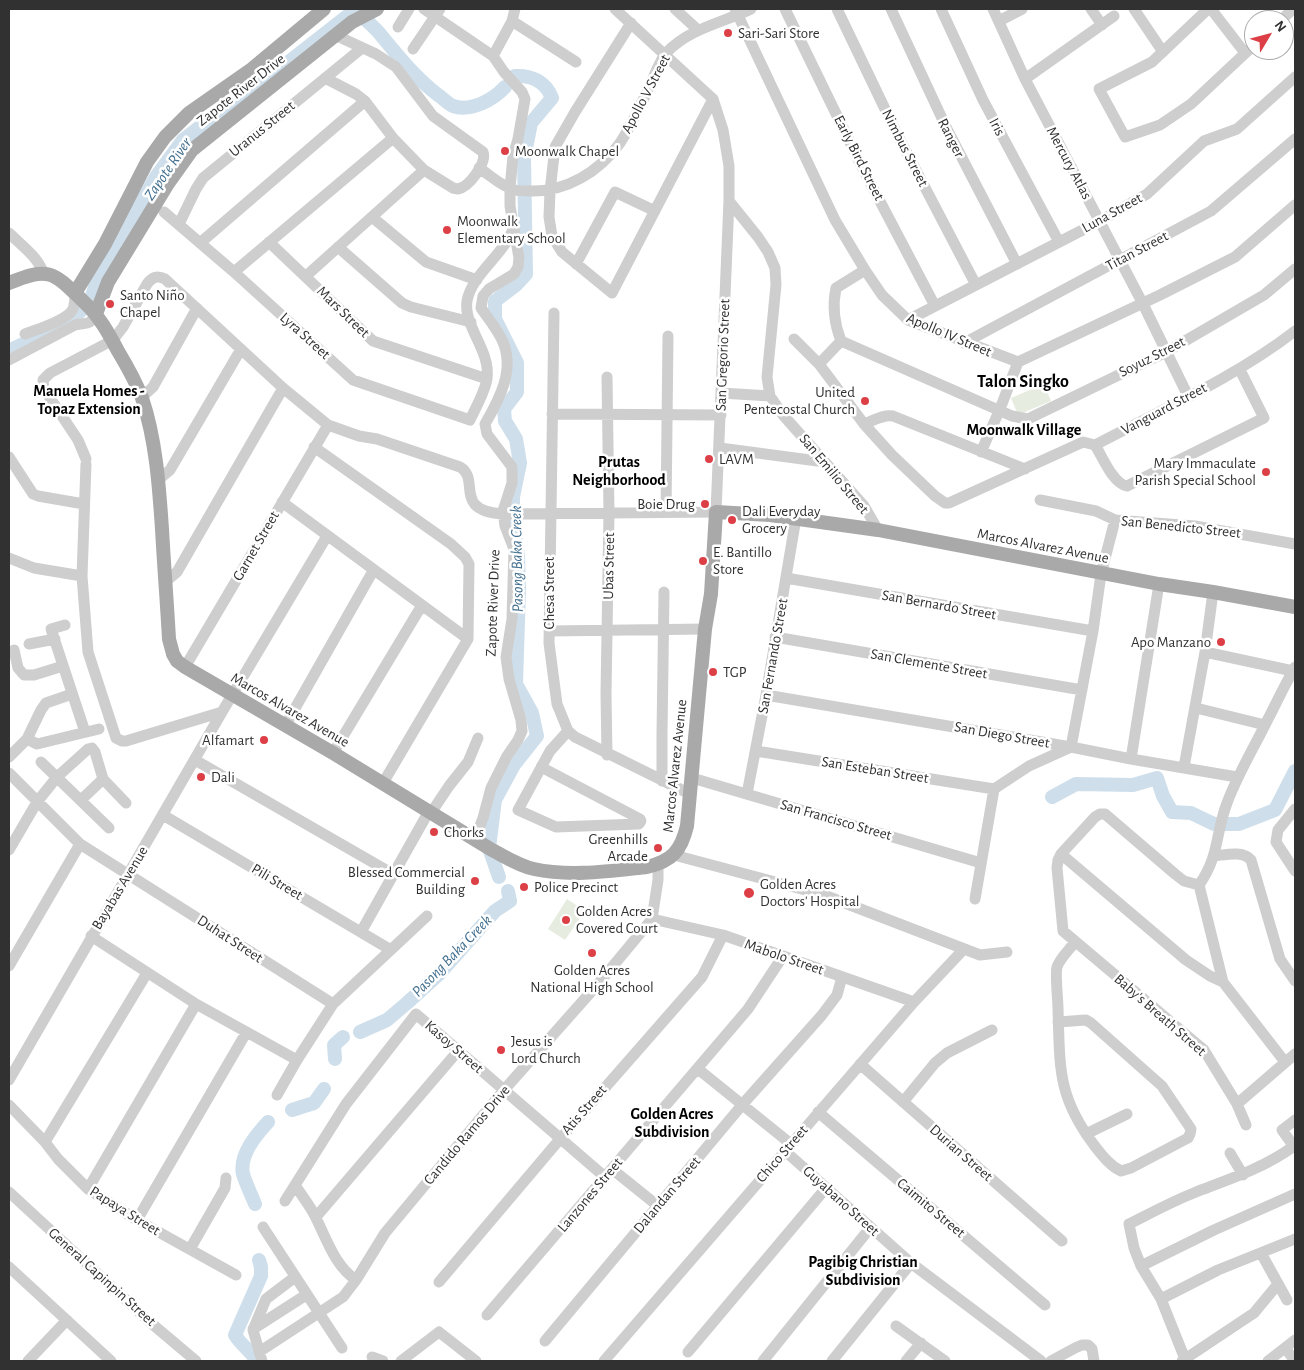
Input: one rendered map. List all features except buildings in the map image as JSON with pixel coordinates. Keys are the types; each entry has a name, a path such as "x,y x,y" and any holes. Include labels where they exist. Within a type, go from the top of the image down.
{"main road":[{"name":"Zapote River Drive","path":"86,304 105,244 147,162 165,137 189,113 252,68 324,9"},
{"name":"Zapote River Drive","path":"86,304 108,282 167,185 192,150 359,17 375,10"},
{"name":"Marcos Alvarez Avenue","path":"43,272 63,282 86,304 112,340 141,398 149,426 158,480 170,647 177,661 185,668 384,783 492,850 522,865 549,871 569,872 646,867 658,864 674,855 683,842 692,778 705,629 711,594 716,512 770,515 878,530 1101,574 1295,607"},
{"path":"9,283 34,273 43,272"}],"street":[{"path":"398,27 409,9"},
{"path":"424,9 437,12 493,56 522,92 525,99 513,156 513,189 510,206 519,258 518,267 514,274 488,289 483,296 481,308 502,340 507,358 504,387 485,424 487,434 512,466 512,483 505,502 509,514"},
{"path":"493,56 512,21 515,9"},
{"path":"615,9 631,23 665,54 713,99 612,293 562,252 552,236 548,217 556,147 575,112 631,23"},
{"path":"675,9 698,30"},
{"name":"Apollo V Street","path":"513,189 550,191 582,177 613,151 627,131 665,54 685,36 737,12 751,9"},
{"name":"Early Bird Street","path":"785,9 862,167 935,306"},
{"name":"Nimbus Street","path":"837,9 897,134 976,285"},
{"name":"Ranger","path":"891,9 947,129 1017,264"},
{"name":"Iris","path":"941,9 983,100 1059,242"},
{"name":"Mercury Atlas","path":"993,9 1025,79 1100,221 1188,396"},
{"path":"999,21 1022,9"},
{"path":"1091,9 1102,25"},
{"path":"1134,9 1163,52"},
{"path":"1244,52 1210,9 1143,68 1100,89 1125,137 1160,125 1191,104 1244,54"},
{"path":"413,49 437,12"},
{"name":"Apollo IV Street","path":"737,12 835,220 882,295 908,320 1018,362"},
{"path":"1025,79 1114,16"},
{"path":"512,21 576,62"},
{"path":"325,78 356,94 365,101 393,138 424,170 458,189 466,185 479,168 485,156 481,149 433,116 396,67 362,48 335,36"},
{"name":"Uranus Street","path":"179,224 203,178 362,48"},
{"name":"Luna Street","path":"908,320 1100,221 1147,194 1204,141 1237,129 1295,77"},
{"name":"San Gregorio Street","path":"713,99 723,130 729,166 720,448 716,512"},
{"path":"200,243 365,101"},
{"path":"234,272 393,138"},
{"name":"Titan Street","path":"964,342 1211,211 1295,139"},
{"path":"479,168 513,189"},
{"path":"306,276 424,170"},
{"path":"576,264 616,192 654,211"},
{"name":"San Emilio Street","path":"729,200 768,252 775,268 776,285 767,377 770,396 783,415 864,506 878,530"},
{"path":"981,452 1018,362 1142,304 1235,257 1295,205"},
{"name":"Lyra Street","path":"164,212 234,272 353,380 470,420 487,379"},
{"path":"372,217 426,262 477,280"},
{"path":"487,379 486,360 467,311 467,302 477,280 506,244 514,227"},
{"path":"9,233 34,257 40,264 43,272"},
{"name":"Mars Street","path":"269,242 373,341 487,379"},
{"path":"338,247 402,303 471,322"},
{"name":"Soyuz Street","path":"841,341 1000,409 1012,416 1028,419 1166,352 1264,295 1295,269"},
{"path":"819,364 841,341 834,323 833,300 836,288 865,270"},
{"path":"222,712 126,741 116,738 88,652 82,576 86,462 78,440 44,389 43,380 50,373 112,340 123,327 147,284 155,277 160,276 165,279 283,388 328,425 359,436 377,439 464,469 467,474 471,496 478,508 494,514 716,512"},
{"path":"9,360 75,325 86,324 92,320 86,304 74,305 69,314 61,319 25,334"},
{"path":"141,398 153,387 197,308"},
{"name":"Chesa Street","path":"554,313 549,631 555,694 560,714 568,731"},
{"name":"Vanguard Street","path":"864,424 892,455 935,496 945,503 954,502 1083,442 1095,445 1240,370 1295,331"},
{"path":"666,512 668,336"},
{"path":"794,339 819,364 864,424 888,415 1025,469"},
{"path":"158,480 170,470 241,349"},
{"path":"1095,445 1116,481 1126,486 1264,418 1240,370"},
{"name":"Ubas Street","path":"607,377 610,513 608,755"},
{"path":"165,582 177,572 283,388"},
{"path":"721,393 770,396"},
{"path":"552,414 721,415"},
{"name":"Garnet Street","path":"185,668 328,425"},
{"path":"314,447 451,544 465,557 469,564 468,640 384,783"},
{"path":"720,448 825,462"},
{"path":"9,457 34,494 84,504"},
{"name":"San Benedicto Street","path":"1040,500 1096,511 1115,520 1195,526 1295,544"},
{"path":"282,502 468,640"},
{"name":"Zapote River Drive","path":"477,840 491,788 522,731 521,720 509,679 506,657 512,619 514,549 505,526 509,514"},
{"name":"San Fernando Street","path":"747,794 796,518"},
{"path":"975,899 994,789 1029,766 1071,747 1093,632 1101,574 1115,520"},
{"name":"Bayabas Avenue","path":"9,1080 91,936 327,536"},
{"path":"9,558 34,568 82,576"},
{"path":"285,726 373,571"},
{"name":"San Bernardo Street","path":"786,578 1093,632"},
{"path":"1130,759 1159,584"},
{"path":"662,781 664,592"},
{"path":"1184,768 1196,708 1213,592"},
{"path":"332,753 422,605"},
{"path":"65,626 51,629 85,732"},
{"path":"549,631 664,628 705,629"},
{"name":"San Clemente Street","path":"776,637 1082,690"},
{"path":"29,644 55,638"},
{"path":"14,650 18,668 24,675 34,675 63,666"},
{"path":"1205,652 1294,669 1237,778 1221,824 1209,871 1199,885 1223,982 1285,1062"},
{"path":"9,757 27,739 46,703 72,694"},
{"name":"San Diego Street","path":"766,695 1071,747 1237,778"},
{"path":"1196,708 1265,725"},
{"path":"27,739 37,744 99,729"},
{"path":"541,768 640,818 641,821 639,824 556,827 518,810 550,751 568,731 575,737 608,755 690,794"},
{"path":"361,932 430,812 468,762 478,738"},
{"path":"9,850 13,831 57,777 88,749 92,748 95,752 103,779 126,803"},
{"name":"San Esteban Street","path":"756,751 994,789"},
{"path":"195,760 393,874"},
{"path":"41,762 109,828"},
{"name":"Duhat Street","path":"9,773 80,844 333,1004"},
{"name":"San Francisco Street","path":"692,778 980,863"},
{"path":"81,800 103,779"},
{"path":"1295,810 1278,830 1276,842 1295,872"},
{"path":"1199,885 1174,874 1105,814 1100,814 1095,818 1061,854 1186,960 1223,982"},
{"name":"Pili Street","path":"163,815 391,950"},
{"path":"9,966 80,844"},
{"name":"Baby's Breath Street","path":"1061,854 1057,868 1064,931 1204,1050 1237,1104 1246,1125"},
{"path":"1214,856 1243,854 1251,860 1280,960 1295,980"},
{"path":"674,855 824,895 980,956 1007,952"},
{"path":"652,919 658,880 658,864"},
{"path":"277,1095 333,1004 427,916"},
{"name":"Mabolo Street","path":"652,919 723,935 914,1002"},
{"name":"Candido Ramos Drive","path":"261,1357 343,1297 356,1280 385,1233 504,1090 598,984 652,919"},
{"name":"Atis Street","path":"439,1282 560,1139 702,977 723,935"},
{"path":"91,936 196,1004 297,1060"},
{"path":"1058,1022 1086,1020 1091,1023 1162,1086 1191,1129 1188,1138 1121,1172 1111,1165 1086,1134 1064,1091 1059,1058 1058,1022 1057,967 1075,942"},
{"name":"Chico Street","path":"604,1361 914,1002 963,950"},
{"name":"Lanzones Street","path":"487,1315 748,1009 783,956"},
{"path":"45,1142 147,973"},
{"name":"Dalandan Street","path":"545,1341 742,1104 838,995 842,977"},
{"path":"88,1189 196,1004"},
{"name":"Kasoy Street","path":"295,1185 346,1104 416,1014 560,1139 658,1206"},
{"path":"903,1102 935,1063 947,1053 992,1030"},
{"path":"137,1220 246,1033"},
{"path":"316,1217 458,1051"},
{"path":"1237,1104 1295,1054"},
{"name":"Durian Street","path":"860,1064 1062,1241"},
{"name":"Guyabano Street","path":"698,1069 742,1104 788,1147 826,1188 911,1263 1041,1361"},
{"name":"Papaya Street","path":"9,1105 88,1189 137,1220 236,1275"},
{"name":"Caimito Street","path":"818,1112 1044,1305"},
{"path":"1086,1134 1127,1114"},
{"path":"1278,1284 1254,1313 1183,1360 1161,1299 1141,1266 1134,1248 1129,1224 1194,1193 1243,1175 1278,1158 1294,1147 1282,1130 1295,1120"},
{"path":"1230,1154 1243,1175"},
{"path":"190,1249 225,1188 226,1178"},
{"path":"285,1201 295,1185 316,1217 331,1250 346,1273 356,1280"},
{"path":"688,1352 826,1188"},
{"path":"1141,1266 1214,1230 1295,1194"},
{"name":"General Capinpin Street","path":"11,1198 196,1361"},
{"path":"263,1227 318,1314 342,1348"},
{"path":"763,1361 870,1228"},
{"path":"1161,1299 1218,1270 1295,1239"},
{"path":"1261,1253 1287,1300"},
{"path":"832,1361 911,1263"},
{"path":"9,1267 111,1361"},
{"path":"261,1357 253,1330 266,1299 295,1277"},
{"path":"253,1330 306,1295"},
{"path":"28,1361 67,1320"},
{"path":"896,1326 945,1361"},
{"path":"402,1361 439,1332 476,1361"},
{"path":"1268,1361 1295,1340"},
{"path":"906,1361 921,1343"},
{"path":"1051,1361 1075,1348 1088,1345 1092,1349 1094,1361"},
{"path":"1285,1348 1295,1361"}],"shaded area":[{"path":"1044,384 1051,401 1018,415 1011,398"},
{"name":"Golden Acres Covered Court","path":"567,899 585,911 565,940 548,929"}],"water":[{"path":"345,9 373,9 194,141 95,302 88,297 86,292 89,282 150,173 178,135 239,92"}],"waterway":[{"name":"Pasong Baka Creek","path":"355,10 377,31 414,74 451,105 467,107 481,104 505,87"},
{"name":"Pasong Baka Creek","path":"499,877 489,848 495,800 514,765 537,736 532,713 516,684 519,589 518,555 513,524 513,497 520,463 516,439 505,421 504,409 517,392 517,363 495,319 495,301 516,285 526,274 524,159 531,123 552,98 546,88 533,78 521,76 513,78"},
{"name":"Zapote River","path":"9,351 67,321 77,314 92,296"},
{"path":"1052,797 1076,784 1133,785 1157,778 1163,796 1172,812 1191,813 1214,824 1239,824 1275,810 1295,771"},
{"name":"Pasong Baka Creek","path":"360,1032 387,1020 439,974 495,911 510,901 508,891"},
{"name":"Pasong Baka Creek","path":"335,1059 334,1045 343,1037"},
{"name":"Pasong Baka Creek","path":"292,1110 314,1103 324,1089"},
{"name":"Pasong Baka Creek","path":"255,1204 242,1167 246,1153 254,1139 268,1122"},
{"name":"Pasong Baka Creek","path":"257,1361 235,1335 261,1276 259,1260"}],"place":[{"name":"Sari-Sari Store","path":"728,33"},
{"name":"Moonwalk Chapel","path":"505,151"},
{"name":"Moonwalk Elementary School","path":"447,230"},
{"name":"Santo Niño Chapel","path":"110,304"},
{"name":"United Pentecostal Church","path":"865,401"},
{"name":"LAVM","path":"709,459"},
{"name":"Mary Immaculate Parish Special School","path":"1266,472"},
{"name":"Boie Drug","path":"705,504"},
{"name":"Dali Everyday Grocery","path":"732,520"},
{"name":"E. Bantillo Store","path":"703,561"},
{"name":"Apo Manzano","path":"1221,642"},
{"name":"TGP","path":"713,672"},
{"name":"Alfamart","path":"264,740"},
{"name":"Dali","path":"201,777"},
{"name":"Chorks","path":"434,832"},
{"name":"Greenhills Arcade","path":"658,848"},
{"name":"Blessed Commercial Building","path":"475,881"},
{"name":"Police Precinct","path":"524,887"},
{"name":"Golden Acres Doctors' Hospital","path":"749,893"},
{"name":"Golden Acres Covered Court","path":"566,920"},
{"name":"Golden Acres National High School","path":"592,953"},
{"name":"Jesus is Lord Church","path":"501,1050"}],"district":[{"name":"Talon Singko","path":"1023,382"},
{"name":"Manuela Homes - Topaz Extension","path":"89,400"},
{"name":"Moonwalk Village","path":"1024,430"},
{"name":"Prutas Neighborhood","path":"619,471"},
{"name":"Golden Acres Subdivision","path":"672,1123"},
{"name":"Pagibig Christian Subdivision","path":"863,1271"}]}
